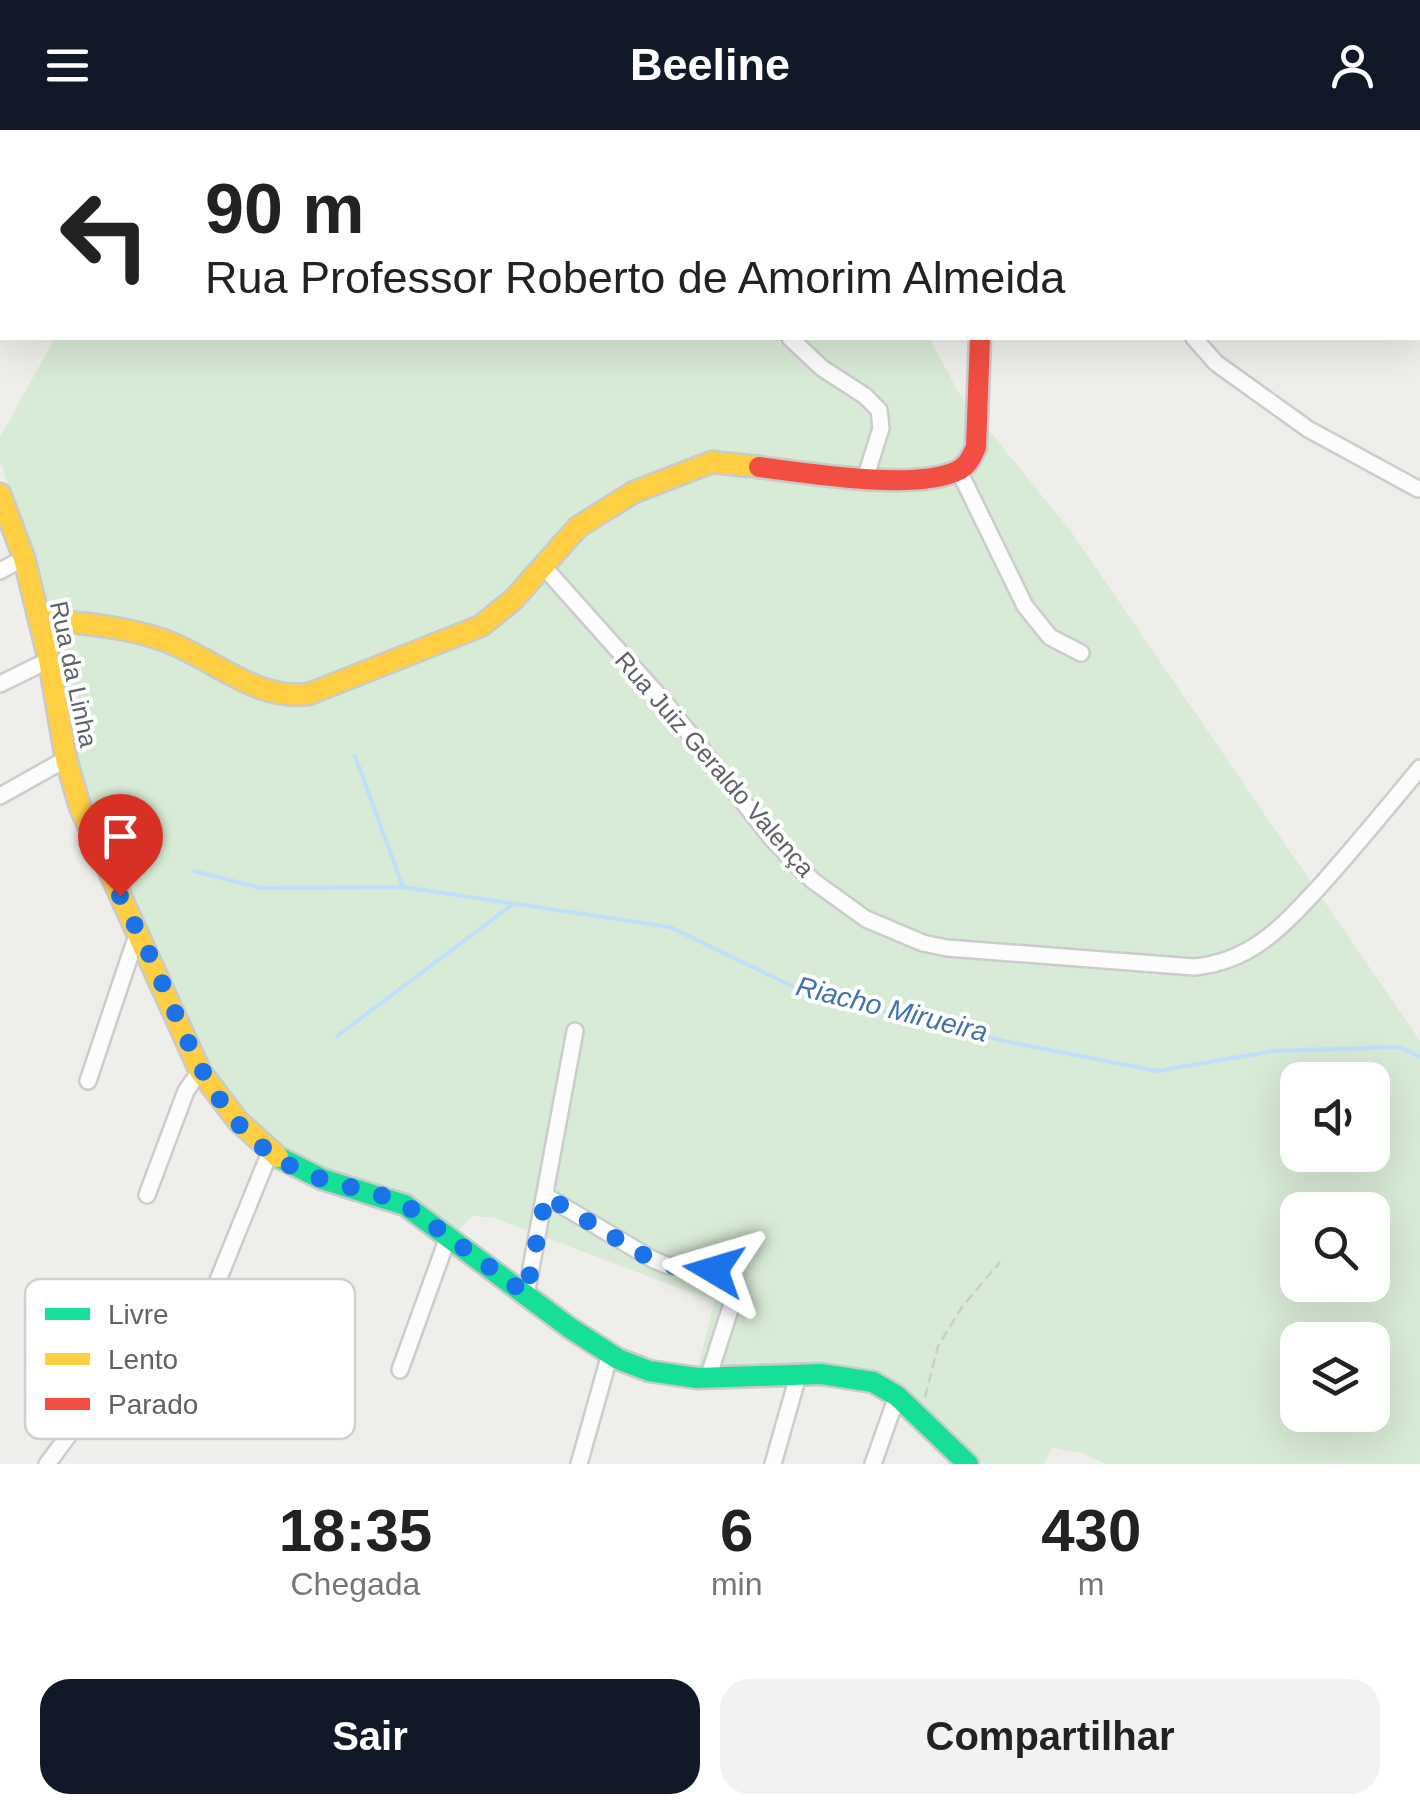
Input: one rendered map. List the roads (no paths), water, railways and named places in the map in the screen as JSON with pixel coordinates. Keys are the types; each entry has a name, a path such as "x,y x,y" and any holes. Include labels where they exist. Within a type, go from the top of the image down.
{"street":[{"path":"792,340 822,368 879,410 881,428 866,476"},
{"path":"39,619 142,634 204,656 268,692 302,695 392,658 475,631 496,616 566,537 688,467 712,462 866,476 949,474 970,460 976,447 980,340"},
{"path":"1196,340 1216,363 1308,428 1418,489"},
{"path":"949,474 1025,606 1050,637 1082,653"},
{"name":"Rua da Linha","path":"0,494 24,558 80,807 200,1070 249,1134 291,1167 389,1197 610,1354 649,1371 708,1378 798,1376 873,1382 897,1396 968,1464"},
{"path":"0,571 24,558"},
{"name":"Rua Juiz Geraldo Valença","path":"543,566 666,705 791,860 841,904 923,944 1194,967 1236,958 1287,924 1362,841 1420,768"},
{"path":"0,684 49,660"},
{"path":"0,796 66,758"},
{"path":"88,1081 138,932"},
{"path":"526,1294 574,1031"},
{"path":"147,1196 186,1091 200,1070"},
{"path":"218,1279 270,1152"},
{"path":"546,1196 652,1260 732,1275 737,1288 708,1378"},
{"path":"400,1370 448,1237"},
{"path":"579,1464 610,1354"},
{"path":"773,1464 798,1376"},
{"path":"873,1464 897,1396"},
{"path":"48,1464 68,1439"}],"waterway":[{"path":"355,756 403,887"},
{"name":"Riacho Mirueira","path":"194,871 261,888 403,887 670,927 802,991 1009,1042 1157,1071 1273,1051 1400,1047 1420,1057"},
{"path":"337,1036 513,904"}]}
